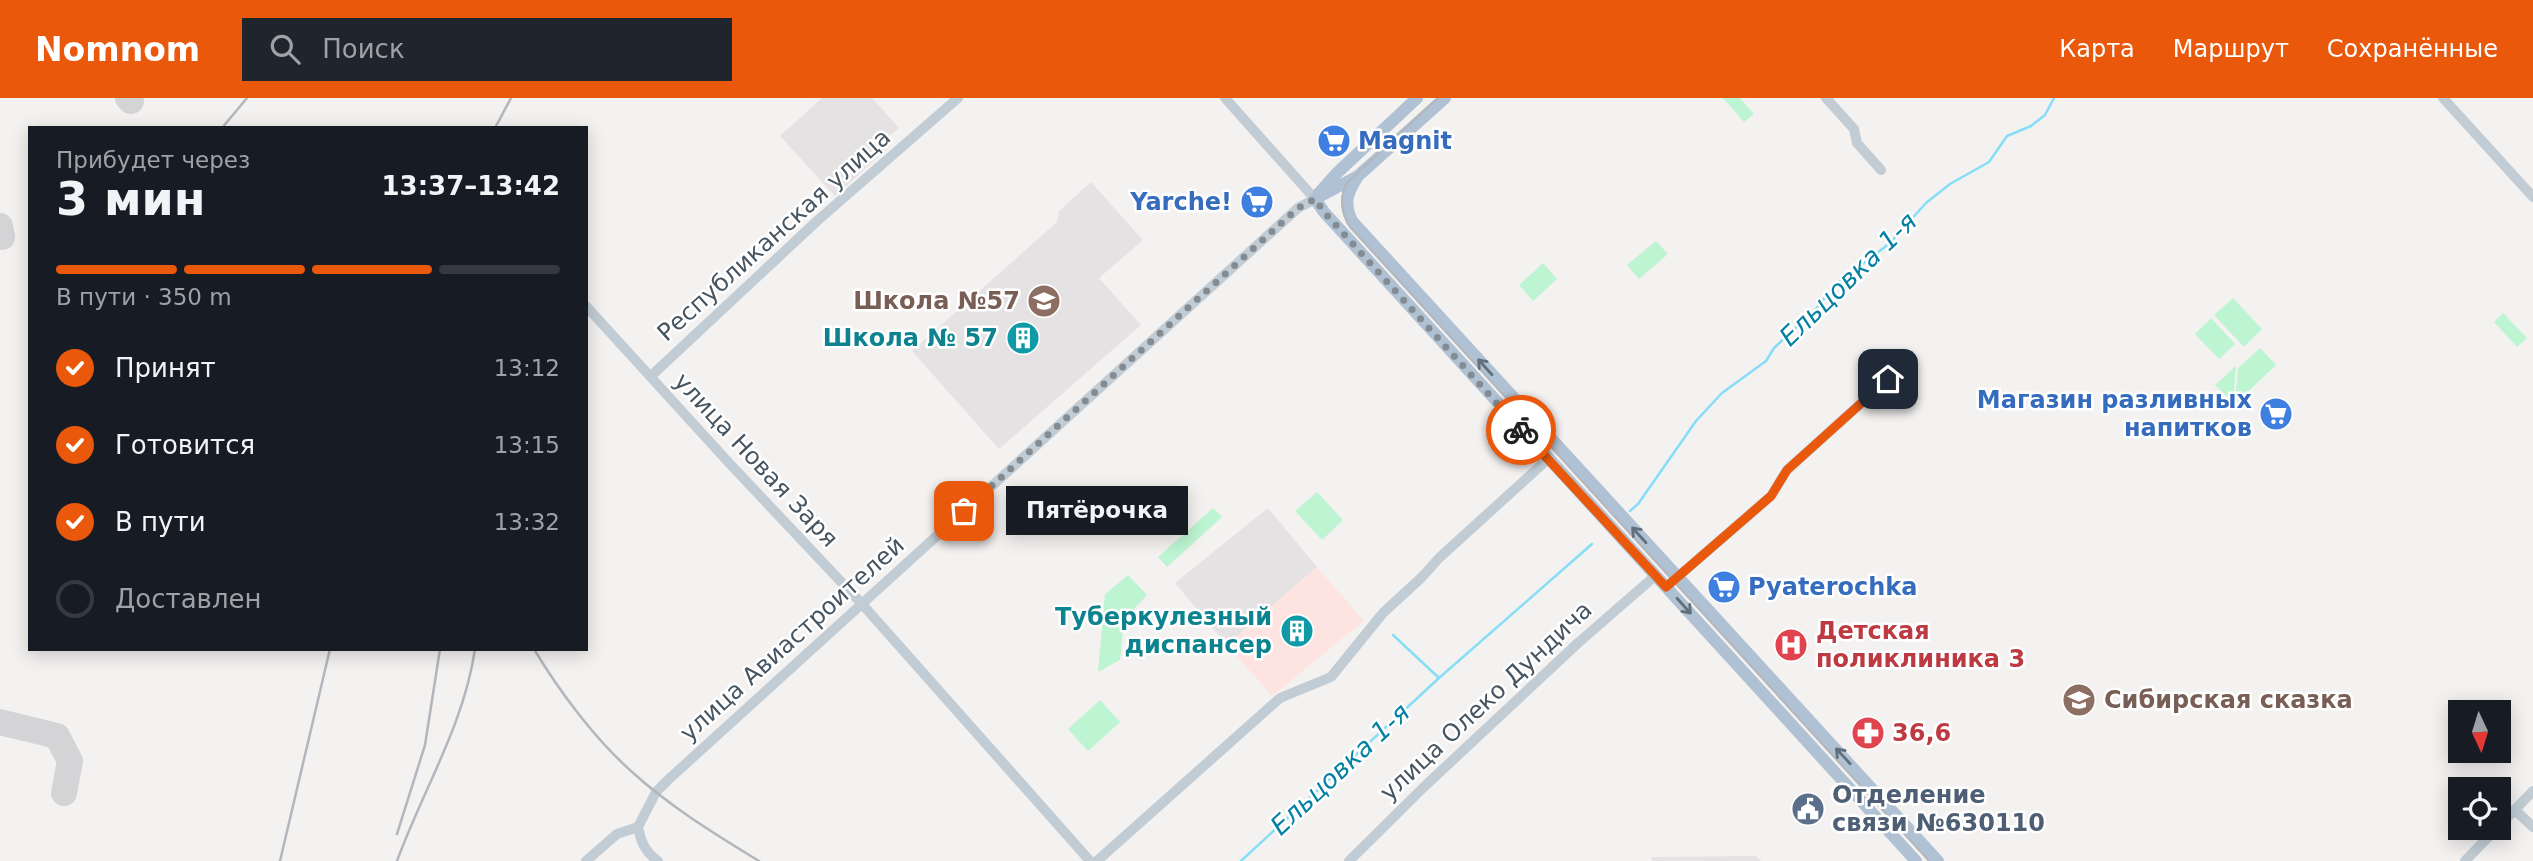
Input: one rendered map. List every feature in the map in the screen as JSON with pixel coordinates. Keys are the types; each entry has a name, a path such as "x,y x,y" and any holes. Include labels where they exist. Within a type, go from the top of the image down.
{"main road":[{"name":"улица Авиастроителей","path":"1315,199 1336,173 1417,98"},
{"name":"улица Авиастроителей","path":"1315,199 1358,176 1445,98"},
{"path":"1347,211 1347,194 1358,176"},
{"path":"1315,199 1338,204 1347,211 1352,221 1938,861"},
{"path":"1315,199 1332,222 1916,861"}],"street":[{"name":"Республиканская улица","path":"650,376 799,238 958,98"},
{"path":"1225,98 1315,199"},
{"path":"1826,98 1854,130 1857,143 1881,170"},
{"path":"2443,98 2533,197"},
{"name":"улица Авиастроителей","path":"638,827 656,792 1298,208 1315,199"},
{"name":"улица Новая Заря","path":"588,308 862,604 1090,861"},
{"path":"1666,587 1771,496 1787,470 1888,379"},
{"path":"1097,861 1280,698 1331,677 1383,613 1548,459"},
{"name":"улица Олеко Дундича","path":"1349,861 1568,652 1655,576"},
{"path":"2511,814 2533,791"},
{"path":"2515,810 2533,827"},
{"path":"586,861 617,834 638,827 641,841 649,854 658,861"},
{"path":"2465,861 2485,840"}],"shaded area":[{"path":"822,98 872,98 899,128 885,139 890,146 835,196 780,136"},
{"name":"Школа №57","path":"1091,182 1143,240 1099,278 1141,325 999,449 912,351 1057,222 1059,211"},
{"path":"1268,508 1317,567 1227,645 1175,583"},
{"path":"1317,567 1364,621 1272,696 1227,645"},
{"path":"1756,856 1761,861 1652,861 1651,857"}],"green space":[{"path":"1723,98 1740,98 1754,114 1744,122"},
{"path":"1656,241 1668,254 1639,279 1627,265"},
{"path":"1543,263 1557,279 1533,301 1519,285"},
{"path":"2233,298 2262,329 2244,347 2214,315"},
{"path":"2503,313 2527,338 2517,347 2494,322"},
{"path":"2211,318 2235,344 2219,359 2195,334"},
{"path":"2260,348 2276,365 2235,404 2238,368"},
{"path":"2236,366 2233,403 2215,385"},
{"path":"1317,492 1343,520 1322,540 1295,511"},
{"path":"1213,508 1222,517 1167,567 1158,557"},
{"path":"1128,575 1147,595 1124,620 1120,660 1098,672 1105,594"},
{"path":"1100,700 1120,722 1088,751 1068,729"}],"waterway":[{"name":"Ельцовка 1-я","path":"1630,511 1638,504 1696,421 1722,393 1766,361 1774,348 1816,309 1834,286 1890,243 1926,203 1950,184 1989,162 2007,136 2031,126 2045,115 2054,98"},
{"name":"Ельцовка 1-я","path":"1393,635 1439,678 1592,544"},
{"name":"Ельцовка 1-я","path":"1241,861 1439,678"}],"taxiway":[{"path":"128,98 131,101"},
{"path":"0,226 2,237"},
{"path":"0,722 57,736 70,761 64,793"}],"tram line":[{"path":"1438,98 1347,183 1342,205 1350,227 1929,861"}],"railway":[{"path":"224,126 247,98"},
{"path":"496,126 511,98"},
{"path":"280,861 330,651"},
{"path":"397,834 425,745 440,651"},
{"path":"397,861 462,704 475,651"},
{"path":"535,651 578,714 631,771 677,808 759,861"}],"way so far":[{"path":"964,511 1298,208 1315,199 1521,430"}],"place":[{"name":"Magnit","path":"1334,141"},
{"name":"Yarche!","path":"1257,202"},
{"name":"Школа №57","path":"1044,301"},
{"name":"Школа № 57","path":"1023,338"},
{"name":"Магазин разливных напитков","path":"2276,414"},
{"name":"Пятёрочка","path":"964,511"},
{"name":"Pyaterochka","path":"1724,587"},
{"name":"Туберкулезный диспансер","path":"1297,631"},
{"name":"Детская поликлиника 3","path":"1791,645"},
{"name":"Сибирская сказка","path":"2079,700"},
{"name":"36,6","path":"1868,733"},
{"name":"Отделение связи №630110","path":"1808,809"}],"route":[{"path":"1521,430 1666,587 1771,496 1787,470 1888,379"}]}
